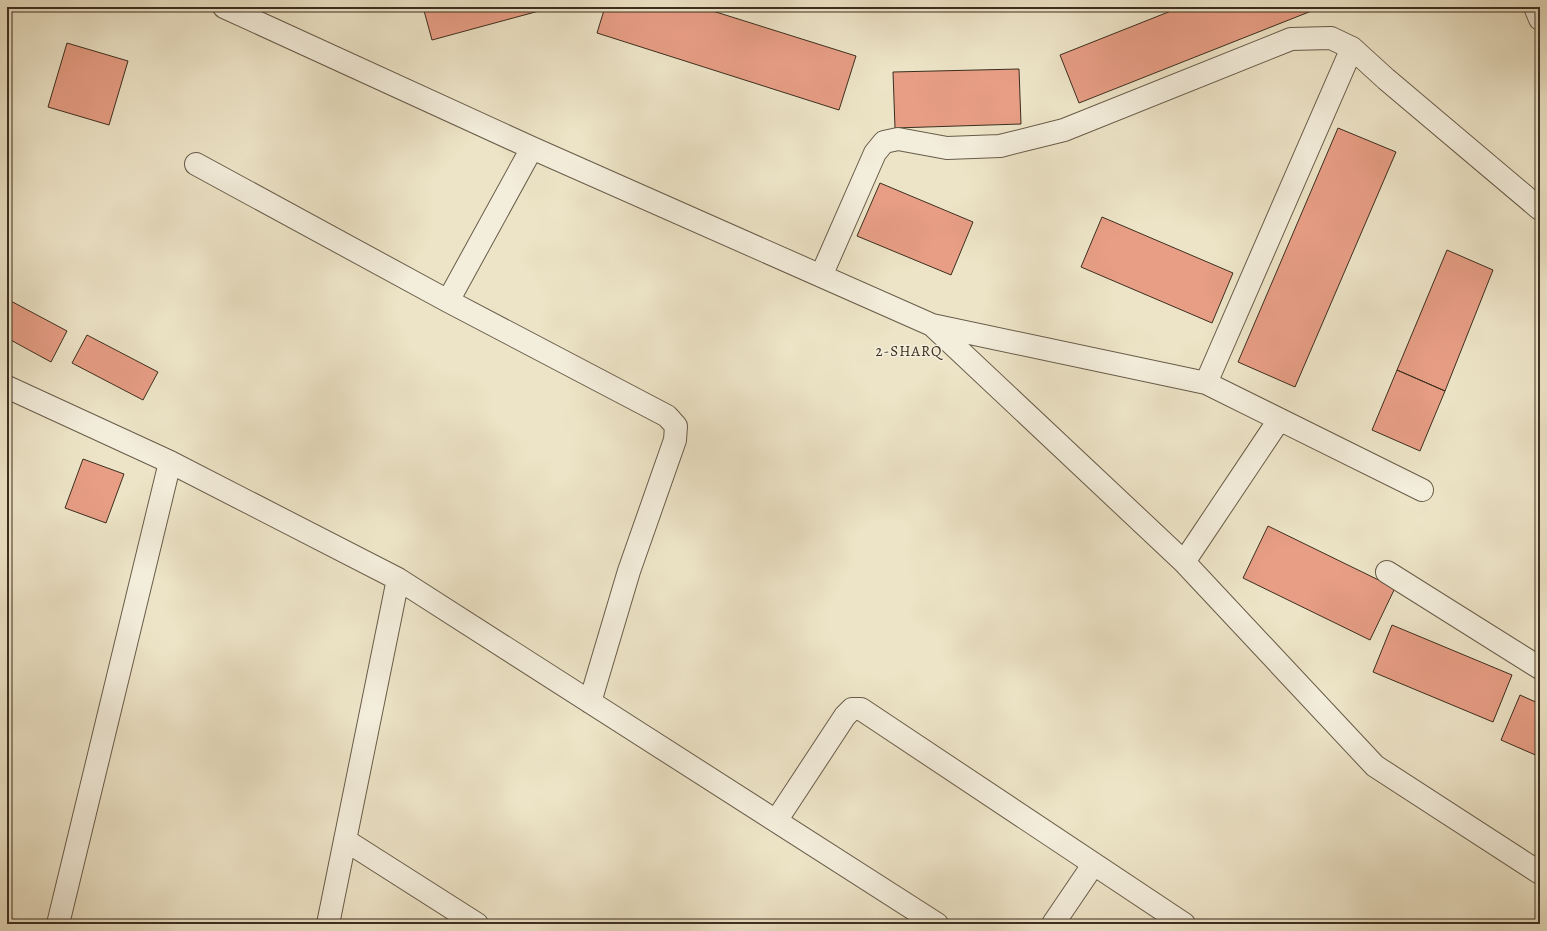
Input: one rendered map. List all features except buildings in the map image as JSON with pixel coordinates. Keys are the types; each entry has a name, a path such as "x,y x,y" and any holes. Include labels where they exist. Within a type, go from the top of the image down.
{"street":[{"path":"224,7 532,148 932,326 1206,383 1422,490"},
{"path":"1535,7 1540,19"},
{"path":"821,276 874,153 884,142 898,139 947,148 1000,146 1064,130 1291,39 1331,38 1352,48 1386,79 1540,209"},
{"path":"1206,383 1352,48"},
{"path":"448,301 532,148"},
{"path":"196,164 448,301 667,416 676,426 676,440 628,571 590,702"},
{"path":"932,326 1184,562 1375,766 1540,873"},
{"path":"7,387 170,462 398,579 937,924"},
{"path":"1184,562 1279,420"},
{"path":"58,924 170,462"},
{"path":"1387,572 1540,668"},
{"path":"328,924 398,579"},
{"path":"776,821 844,716 852,709 861,709 1093,865 1184,924"},
{"path":"345,840 477,924"},
{"path":"1053,924 1093,865"}],"district":[{"name":"2-SHARQ","path":"909,351"}]}
